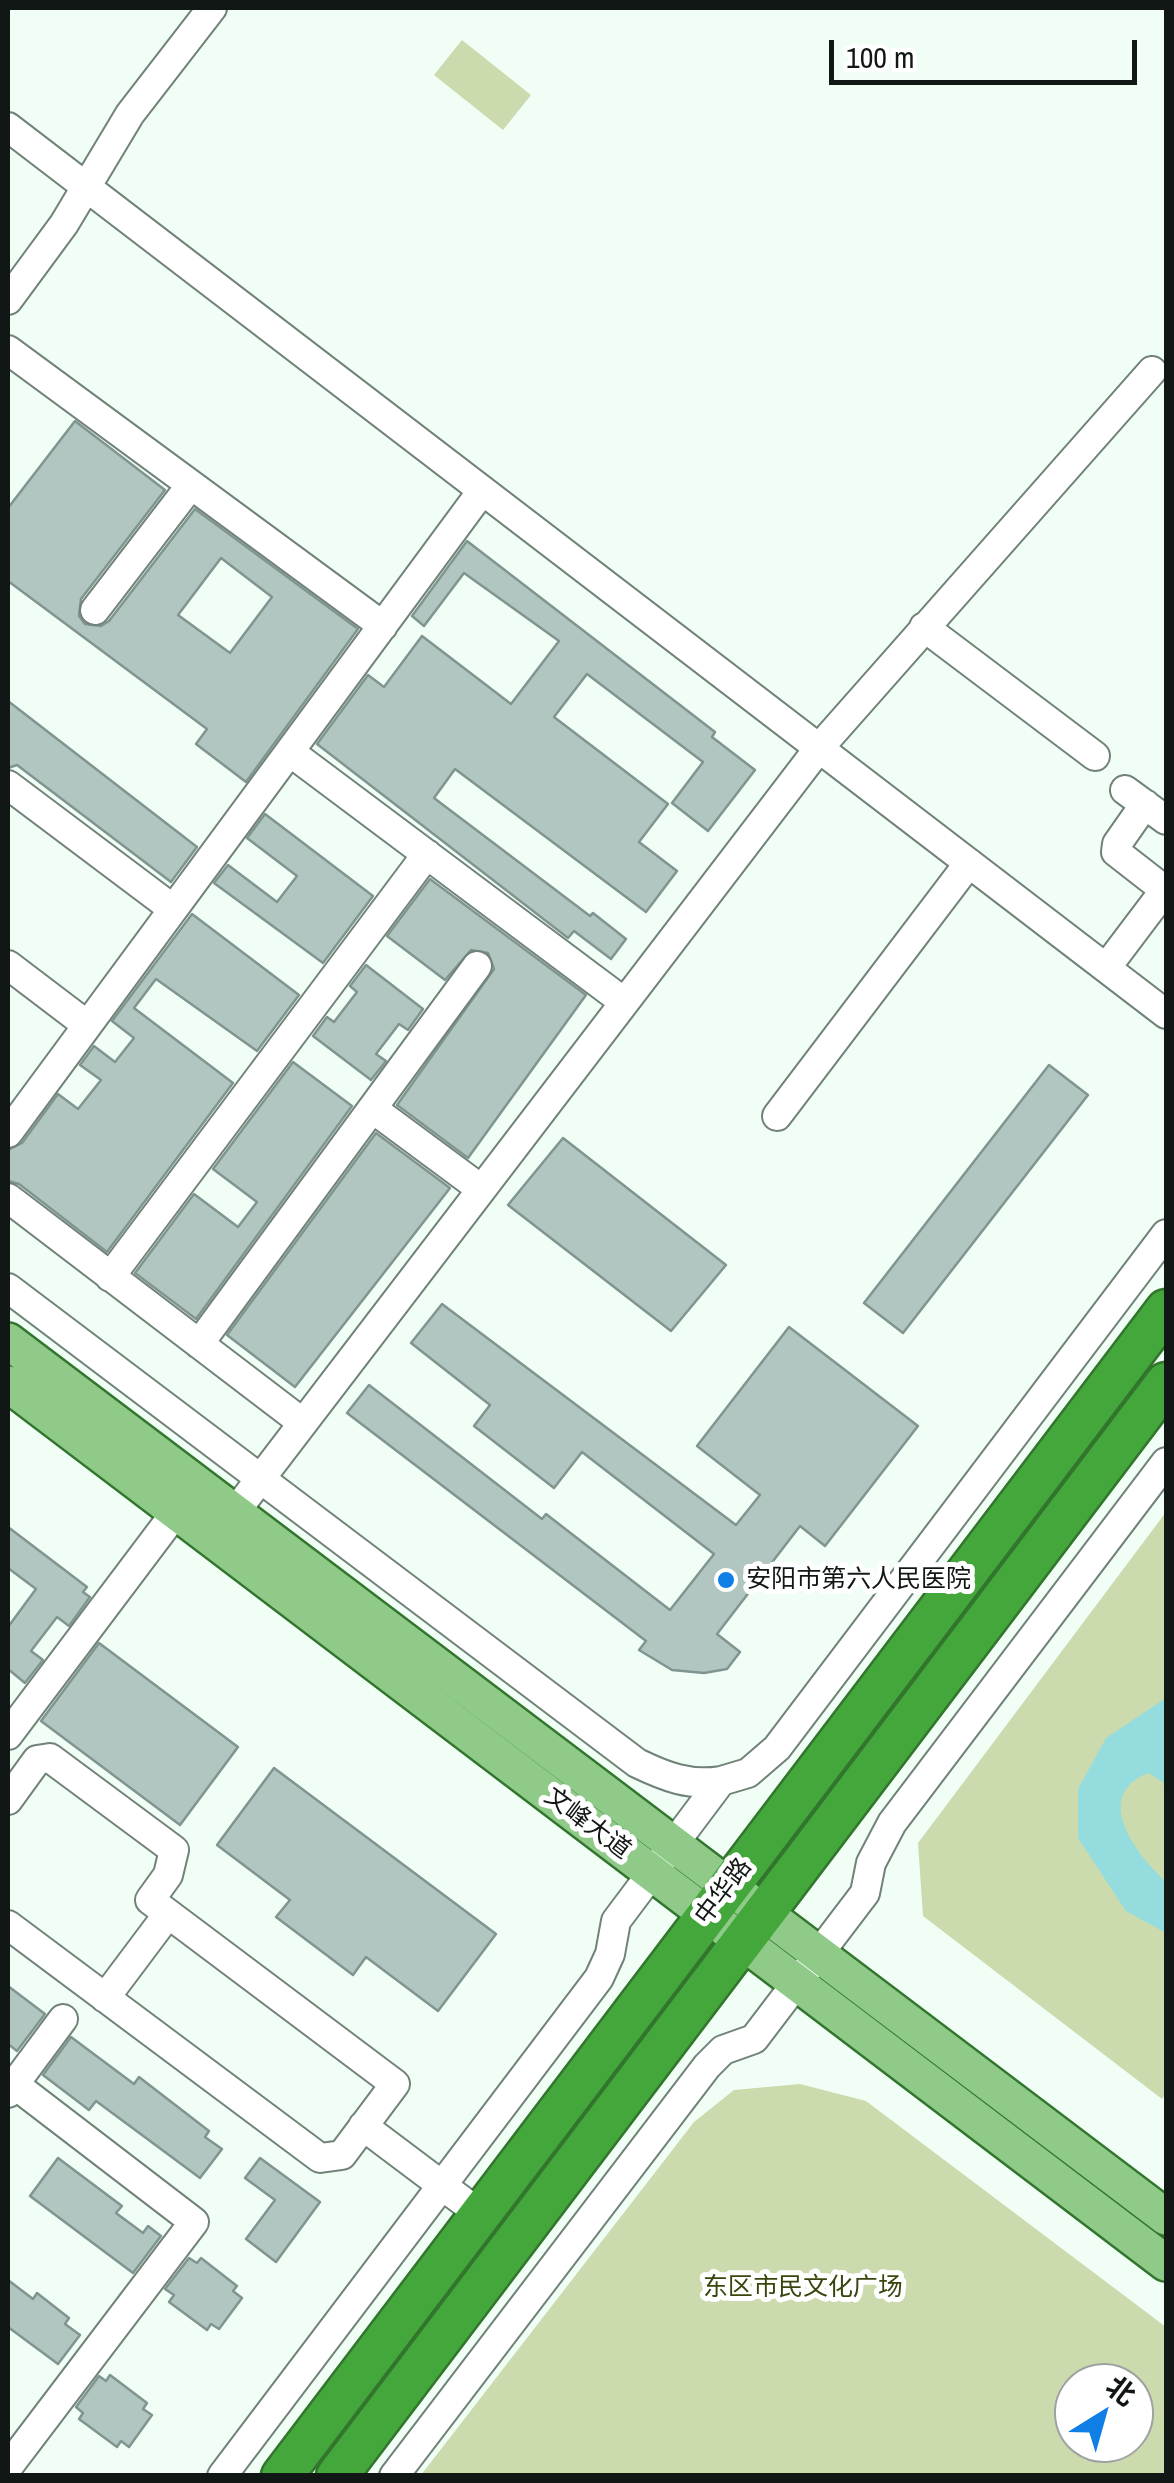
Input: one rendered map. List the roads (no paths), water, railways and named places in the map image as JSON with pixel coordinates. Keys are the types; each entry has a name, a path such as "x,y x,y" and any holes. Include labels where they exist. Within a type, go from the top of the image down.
{"highway":[{"name":"中华路","path":"282,2476 1166,1310"},
{"name":"中华路","path":"337,2476 1166,1383"}],"main road":[{"name":"文峰大道","path":"8,1340 674,1844 718,1900 753,1927 797,1983 1166,2263"},
{"name":"文峰大道","path":"8,1384 652,1873 718,1900"},
{"name":"文峰大道","path":"753,1927 819,1954 1166,2217"}],"street":[{"path":"8,300 86,188 130,114 212,8"},
{"path":"8,126 1166,1014"},
{"path":"8,350 383,626"},
{"path":"235,1512 818,748 1152,371"},
{"path":"96,610 190,484"},
{"path":"8,1133 482,491"},
{"path":"924,626 1095,756"},
{"path":"290,752 624,1002"},
{"path":"8,785 173,909"},
{"path":"1106,968 1166,891 1116,852 1117,844 1146,804"},
{"path":"110,1277 427,854"},
{"path":"777,1116 969,864"},
{"path":"8,965 87,1025"},
{"path":"199,1344 477,966"},
{"path":"372,1108 482,1189"},
{"path":"8,1198 303,1423"},
{"path":"8,1288 637,1763 671,1779 698,1784 748,1773 776,1748 1166,1234"},
{"path":"394,2476 707,2066 723,2050 754,2039 797,1983 865,1892 871,1863 892,1823 1166,1462"},
{"path":"8,1735 176,1512"},
{"path":"8,1800 37,1760 50,1758 174,1850 168,1875 150,1900 395,2084 342,2155 320,2158 8,1925"},
{"path":"222,2476 599,1978 610,1954 616,1922 721,1781"},
{"path":"105,1998 168,1914"},
{"path":"8,2467 194,2222 11,2089 63,2019"},
{"path":"363,2126 480,2214"}],"water":[{"path":"1166,1698 1166,1800 1163,1782 1148,1773 1131,1783 1122,1796 1121,1811 1133,1842 1166,1882 1166,1933 1126,1911 1078,1838 1078,1789 1106,1738"}],"place":[{"name":"安阳市第六人民医院","path":"726,1580"}],"park label":[{"name":"东区市民文化广场","path":"803,2288"}]}
